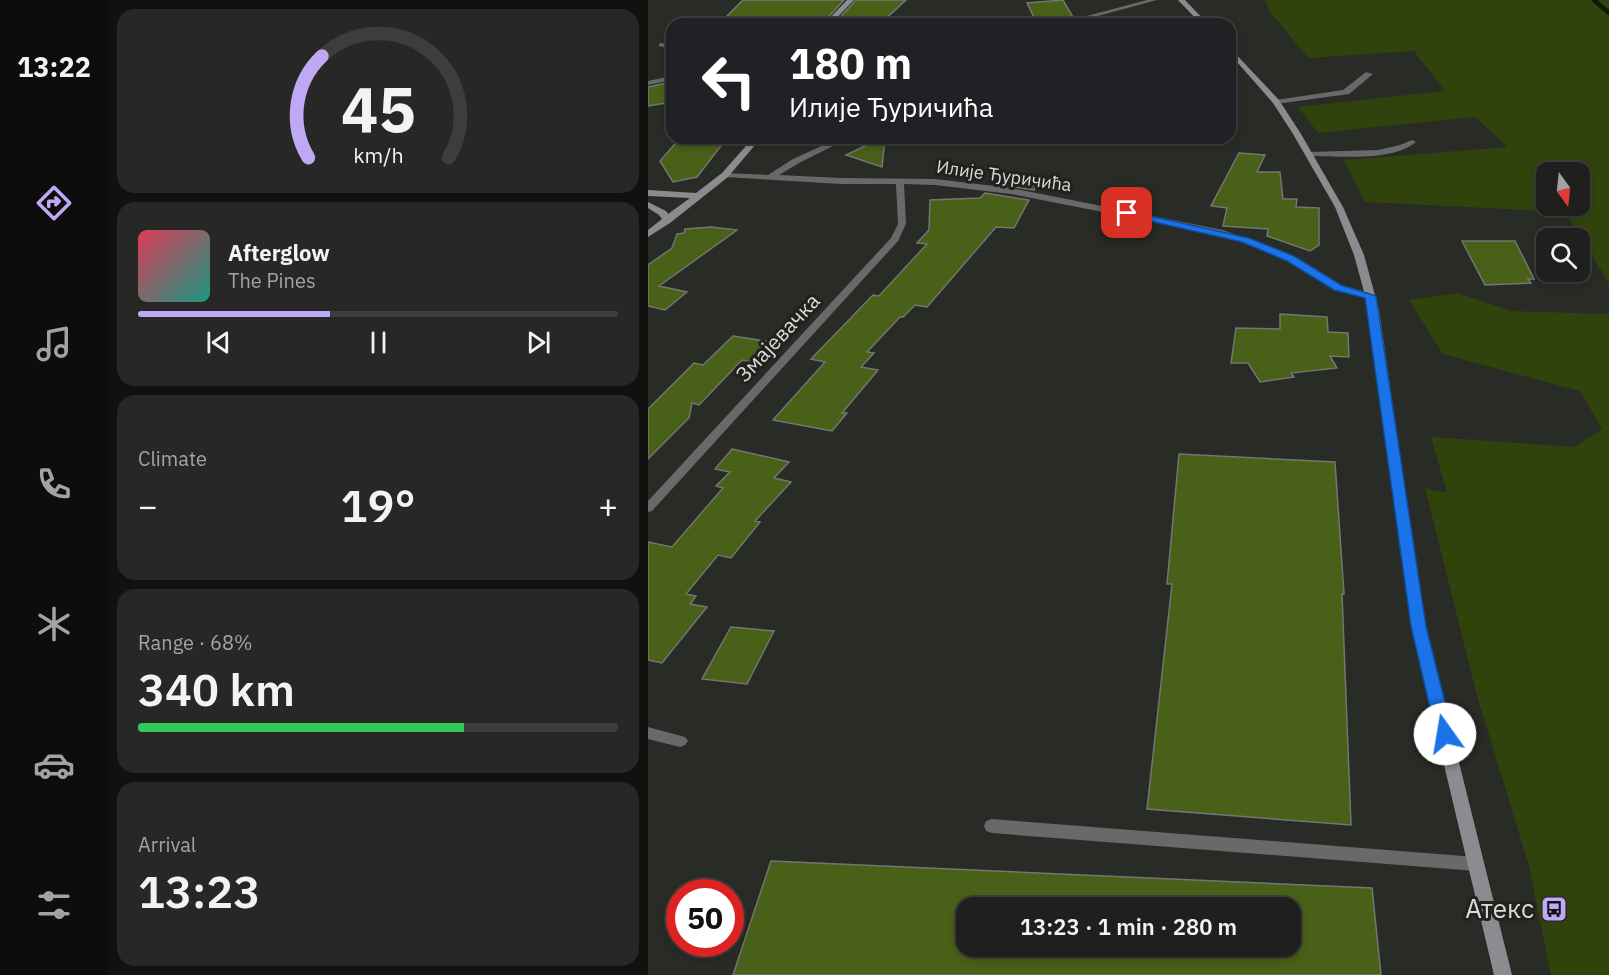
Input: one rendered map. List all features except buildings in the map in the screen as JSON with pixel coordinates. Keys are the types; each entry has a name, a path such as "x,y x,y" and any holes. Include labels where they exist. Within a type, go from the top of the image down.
{"main road":[{"path":"833,18 851,0"},
{"path":"1181,0 1199,18"},
{"path":"1236,57 1276,102 1339,207 1359,255 1371,296 1419,626 1503,975"},
{"path":"648,234 725,175 752,144"},
{"path":"648,193 699,196"},
{"path":"648,200 690,204"},
{"path":"648,205 663,213 667,221"}],"street":[{"path":"1084,18 1154,0"},
{"path":"661,45 666,45"},
{"path":"1276,102 1346,92 1369,74"},
{"path":"648,83 666,79"},
{"path":"1309,154 1390,150 1406,147 1412,142"},
{"path":"770,177 796,161 832,144"},
{"name":"Илије Ђуричића","path":"725,175 944,182 1011,191 1223,233 1291,258 1337,287 1371,296"},
{"name":"Змајевачка","path":"648,508 889,247 902,224 900,181"},
{"path":"648,733 680,741"},
{"path":"992,826 1476,864"}],"green space":[{"path":"1265,0 1609,0 1609,283 1590,252 1590,228 1575,228 1567,216 1590,216 1590,162 1536,162 1536,211 1365,202 1344,160 1508,147 1475,117 1318,133 1298,107 1445,91 1414,51 1308,58 1269,10"},
{"path":"1458,293 1511,311 1609,314 1609,975 1551,975 1529,866 1476,692 1425,488 1447,493 1431,437 1575,447 1602,429 1580,391 1443,354 1409,300"}],"waterway":[{"path":"1594,0 1609,13"}],"place":[{"name":"Атекс","path":"1554,909"}],"route":[{"path":"1127,213 1223,233 1245,240 1291,258 1337,287 1371,296 1419,626 1445,734"}]}
